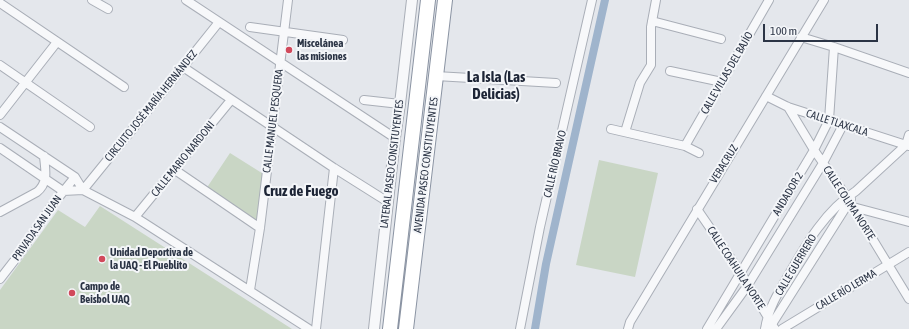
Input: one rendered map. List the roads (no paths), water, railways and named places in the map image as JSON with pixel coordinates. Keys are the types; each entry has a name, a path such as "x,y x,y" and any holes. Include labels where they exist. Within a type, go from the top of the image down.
{"highway":[{"name":"AVENIDA PASEO CONSTITUYENTES","path":"390,329 428,0"},
{"name":"AVENIDA PASEO CONSTITUYENTES","path":"406,329 445,0"}],"street":[{"path":"92,0 108,9"},
{"path":"186,0 395,138"},
{"name":"CALLE MANUEL PESQUERA","path":"250,290 260,228 288,0"},
{"name":"LATERAL PASEO CONSITUYENTES","path":"374,329 412,0"},
{"name":"CALLE RÍO BRAVO","path":"520,329 540,227 592,0"},
{"path":"625,132 640,83 651,65 652,20 656,0"},
{"name":"CALLE VILLAS DEL BAJÍO","path":"685,146 767,0"},
{"name":"VERACRUZ","path":"628,329 630,322 697,208 824,0"},
{"path":"0,3 124,87"},
{"path":"652,20 721,39"},
{"name":"CIRCUITO JOSÉ MARÍA HERNÁNDEZ","path":"83,190 219,22"},
{"path":"250,27 343,40"},
{"path":"801,37 909,73"},
{"path":"0,115 57,42"},
{"name":"ANDADOR 2","path":"707,329 814,150 829,120 834,47"},
{"path":"0,65 24,83 90,127"},
{"path":"183,68 388,202"},
{"path":"670,71 722,82"},
{"path":"436,76 556,83"},
{"name":"CALLE TLAXCALA","path":"766,96 788,107 908,145"},
{"name":"CALLE MARIO NARDONI","path":"135,217 231,100"},
{"path":"364,100 400,104"},
{"name":"CALLE COLIMA NORTE","path":"788,107 814,150 850,202 909,299"},
{"name":"ANDADOR 2","path":"716,329 748,285 823,163 843,125"},
{"path":"0,127 75,178 83,190 135,217 309,329"},
{"path":"611,130 685,146 699,152"},
{"path":"908,145 909,135"},
{"name":"CALLE GUERRERO","path":"769,328 856,191 908,145"},
{"path":"0,148 63,191 83,190"},
{"path":"0,212 37,192 41,188 46,179 44,156"},
{"path":"316,329 334,168"},
{"path":"175,170 260,228"},
{"name":"PRIVADA SAN JUAN","path":"0,279 21,252 45,215 75,178"},
{"path":"850,202 909,222"},
{"name":"CALLE GUERRERO","path":"767,316 781,288 805,247 829,214 850,202"},
{"name":"CALLE COAHUILA NORTE","path":"697,208 741,273 767,316 769,328"},
{"name":"CALLE RÍO LERMA","path":"782,329 909,252"}],"waterway":[{"path":"535,329 546,264 605,0"}],"place":[{"name":"Miscelánea las misiones","path":"289,50"},
{"name":"Unidad Deportiva de la UAQ - El Pueblito","path":"102,259"},
{"name":"Campo de Beisbol UAQ","path":"72,293"}],"district":[{"name":"La Isla (Las Delicias)","path":"496,86"},
{"name":"Cruz de Fuego","path":"301,191"}]}
